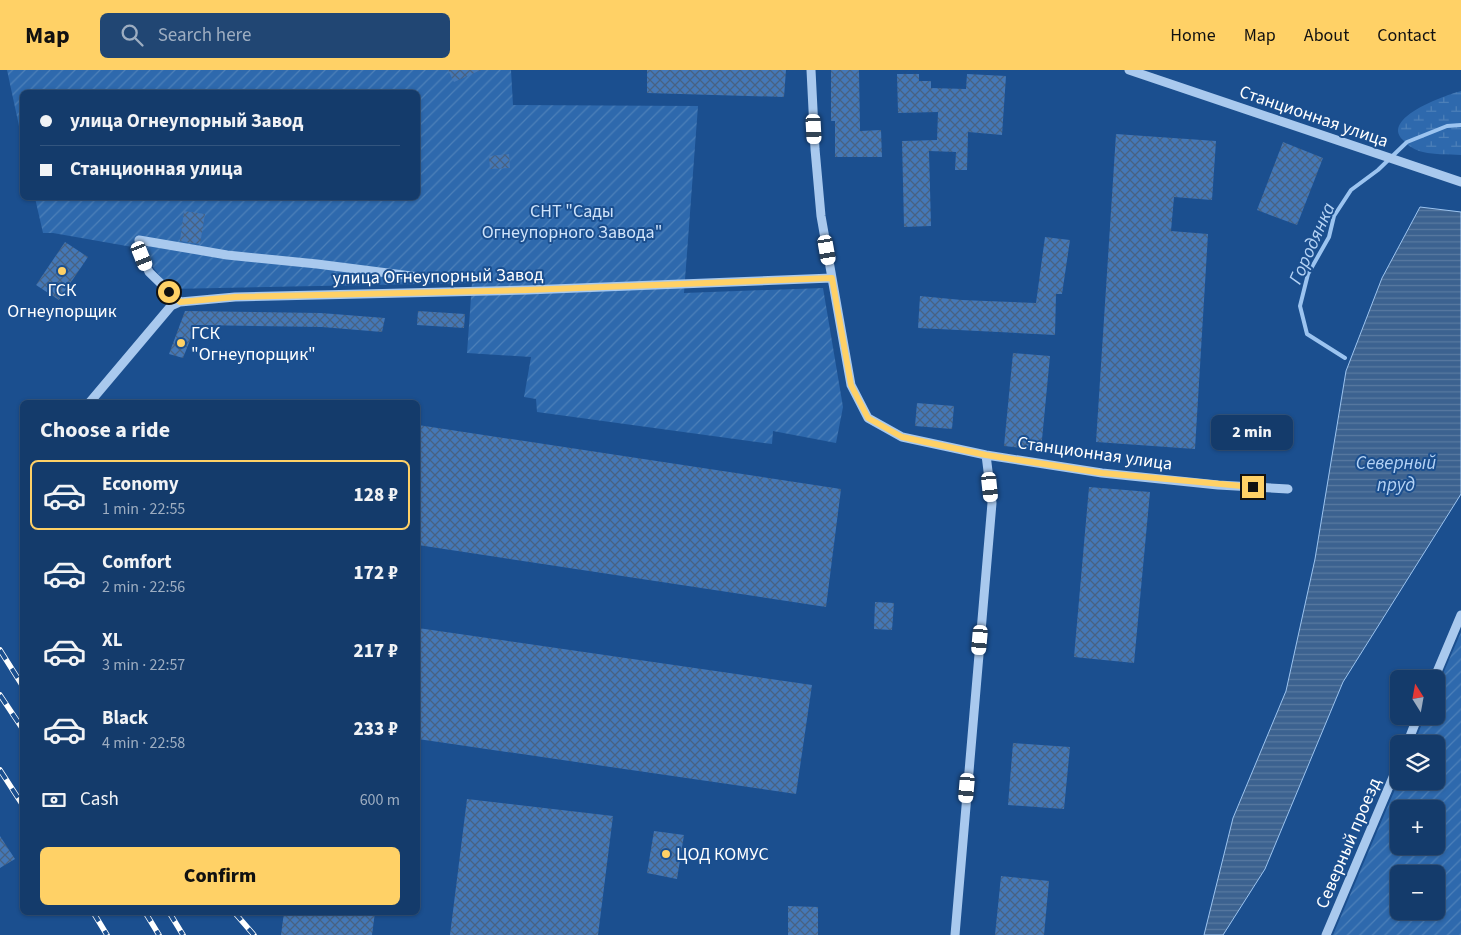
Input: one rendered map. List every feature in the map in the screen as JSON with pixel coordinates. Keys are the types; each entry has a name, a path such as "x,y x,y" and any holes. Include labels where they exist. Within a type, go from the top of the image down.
{"street":[{"name":"Станционная улица","path":"811,70 815,149 832,278 851,385 868,418 902,437 986,455 1102,473 1218,485 1288,489"},
{"name":"Станционная улица","path":"1129,70 1461,182"},
{"path":"92,400 171,306 180,302 149,272 142,256 139,240 227,255 419,277"},
{"name":"улица Огнеупорный Завод","path":"180,302 235,297 536,290 832,278"},
{"path":"955,935 992,503 986,455"},
{"path":"1438,670 1461,615"},
{"name":"Северный проезд","path":"1326,935 1390,784"}],"green space":[{"name":"СНТ \"Сады Огнеупорного Завода\"","path":"7,70 511,70 513,105 698,106 684,293 823,288 843,407 836,443 773,431 772,444 537,412 536,399 524,397 531,357 467,353 472,283 170,289 138,248 53,233 43,233 35,200 420,200 420,90 20,90 20,131"},
{"path":"1461,91 1461,155 1423,152 1412,148 1403,140 1398,132 1400,124 1407,116 1430,102"},
{"path":"1461,632 1461,935 1333,935 1390,801 1390,855 1445,855 1445,800 1390,800 1395,790 1445,790 1445,735 1418,735 1421,725 1445,725 1445,670"}],"water":[{"name":"Северный пруд","path":"1420,207 1461,212 1461,494 1343,682 1265,869 1223,935 1204,935 1233,818 1286,691 1315,559 1346,371 1382,278"}],"building":[{"path":"448,70 481,70 454,82"},
{"path":"647,70 786,70 784,97 647,93"},
{"path":"831,70 859,70 860,131 881,130 882,157 835,157 835,121 831,121"},
{"path":"897,74 919,74 919,81 931,81 931,88 966,89 967,74 1006,76 1002,135 968,132 967,170 955,170 956,152 929,151 931,226 904,227 902,141 937,140 938,112 898,113"},
{"path":"1116,134 1216,141 1212,200 1174,197 1171,231 1208,234 1195,449 1096,442"},
{"path":"1283,142 1323,158 1297,225 1257,210"},
{"path":"509,154 510,168 490,169 489,156"},
{"path":"184,211 205,214 200,244 180,241"},
{"path":"1045,237 1070,240 1062,294 1056,294 1055,335 918,328 920,296 1036,303"},
{"name":"ГСК Огнеупорщик","path":"65,242 88,257 59,300 36,285"},
{"name":"ГСК \"Огнеупорщик\"","path":"185,311 321,313 385,318 382,332 322,327 196,325 183,358 169,354"},
{"path":"418,311 465,314 464,328 417,325"},
{"path":"1013,353 1050,356 1041,450 1004,446"},
{"path":"917,403 954,406 952,429 915,426"},
{"path":"420,425 841,489 826,607 420,545"},
{"path":"1089,487 1150,492 1134,663 1074,657"},
{"path":"875,602 894,603 892,630 874,629"},
{"path":"420,628 812,685 796,794 420,739"},
{"path":"1013,743 1070,747 1064,809 1008,805"},
{"path":"467,799 613,816 598,935 450,935"},
{"name":"ЦОД КОМУС","path":"654,831 684,835 677,879 647,873"},
{"path":"0,836 15,859 0,868"},
{"path":"1001,876 1049,881 1044,935 995,935"},
{"path":"788,906 818,907 818,935 788,935"},
{"path":"284,915 375,915 372,935 281,935"}],"waterway":[{"name":"Городянка","path":"1345,358 1307,334 1300,306 1308,274 1329,237 1334,216 1351,190 1378,170 1407,142 1447,126 1461,125"}],"railway":[{"path":"0,650 20,682"},
{"path":"0,695 20,725"},
{"path":"0,770 20,801"},
{"path":"95,915 107,935"},
{"path":"147,915 159,935"},
{"path":"171,915 183,935"},
{"path":"237,915 254,935"}],"place":[{"name":"ГСК Огнеупорщик","path":"62,271"},
{"name":"ГСК \"Огнеупорщик\"","path":"181,343"},
{"name":"ЦОД КОМУС","path":"666,854"}],"route":[{"path":"169,292 180,302 235,297 527,290 832,278 851,385 868,418 902,437 986,455 1102,473 1253,487"}]}
